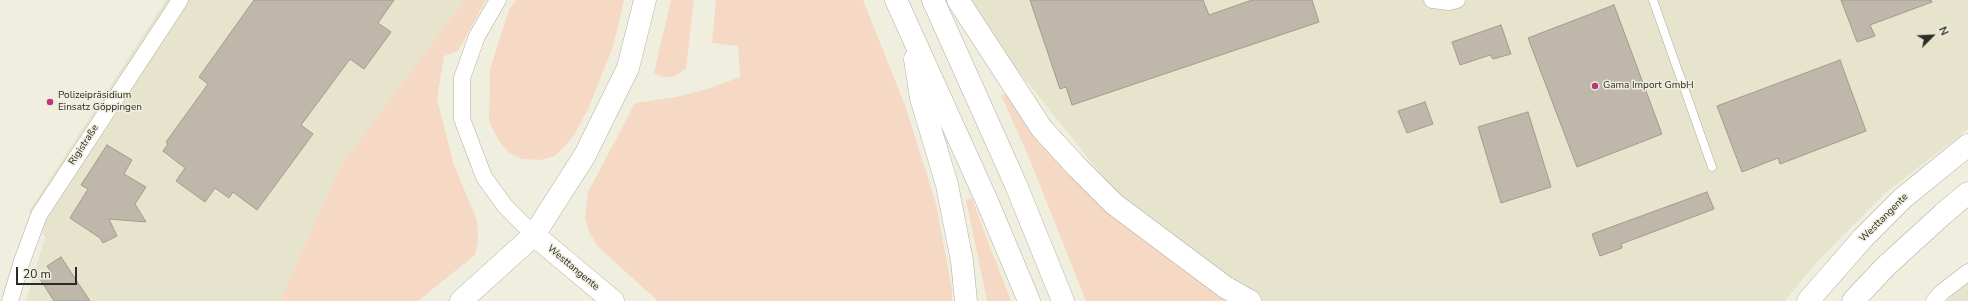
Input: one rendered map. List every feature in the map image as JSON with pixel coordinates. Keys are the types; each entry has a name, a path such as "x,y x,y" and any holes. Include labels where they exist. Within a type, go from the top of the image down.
{"main road":[{"path":"461,301 534,235 585,155 628,68 645,0"},
{"path":"896,0 987,201 1029,301"},
{"path":"933,0 1016,185 1063,301"},
{"path":"958,0 1042,129 1078,168 1114,204 1225,287 1250,301"},
{"path":"911,33 921,98 947,185 962,261 966,301"},
{"name":"Westtangente","path":"1808,301 1863,238 1902,198 1968,145"},
{"path":"1853,301 1885,267 1968,193"},
{"name":"Westtangente","path":"534,235 612,301"}],"street":[{"name":"Rigistraße","path":"10,301 22,261 39,215 180,0"},
{"path":"498,0 477,36 462,78 462,119 484,177 505,206 534,235"},
{"path":"1432,0 1434,2 1457,0"},
{"path":"1934,301 1941,293 1968,272"}],"lane":[{"path":"1653,0 1712,167"}],"shaded area":[{"path":"166,0 464,0 339,168 280,301 26,301 45,237 29,211"},
{"path":"464,0 486,0 458,51 444,56 437,99 454,165 477,220 478,240 475,255 418,301 280,301 339,168"},
{"path":"516,0 624,0 613,47 589,107 573,137 555,156 540,160 522,159 509,153 499,141 489,122 490,69 509,10"},
{"path":"671,0 694,0 686,69 673,77 663,77 654,73"},
{"path":"716,0 863,0 906,108 936,204 952,289 952,301 658,301 598,247 589,232 585,217 588,192 635,103 676,97 707,89 740,77 738,46 712,43"},
{"path":"964,0 1968,0 1968,129 1884,194 1816,263 1785,301 1265,301 1239,287 1124,203 968,8"},
{"path":"1007,94 1112,214 1174,263 1236,301 1086,301 1030,160 1001,95"},
{"path":"972,198 1011,301 987,301 966,200"},
{"path":"1968,279 1968,301 1947,301 1963,282"}],"building":[{"path":"254,0 394,0 378,23 391,32 364,69 350,59 301,125 313,134 257,210 233,192 229,198 215,188 205,202 176,181 185,168 163,151 168,144 166,142 208,84 199,77"},
{"path":"1030,0 1203,0 1209,15 1252,0 1312,0 1319,22 1072,105 1066,87 1060,89"},
{"path":"1841,0 1931,0 1932,2 1870,25 1875,36 1857,42"},
{"name":"Gama Import GmbH","path":"1614,5 1662,134 1577,167 1528,38"},
{"path":"1501,25 1511,54 1493,59 1490,55 1460,65 1452,42"},
{"path":"1840,60 1866,131 1780,164 1778,158 1742,172 1717,106"},
{"path":"1425,102 1433,124 1407,133 1398,111"},
{"path":"1528,112 1551,187 1501,203 1478,127"},
{"path":"107,145 132,160 124,174 146,187 135,204 146,222 109,219 117,236 103,243 100,238 70,218 88,189 81,185"},
{"path":"1707,192 1714,209 1621,244 1622,248 1600,256 1592,234"},
{"path":"61,257 90,301 54,301 40,279 51,272 47,266"}],"place":[{"name":"Gama Import GmbH","path":"1595,86"},
{"name":"Polizeipräsidium Einsatz Göppingen","path":"50,102"}]}
